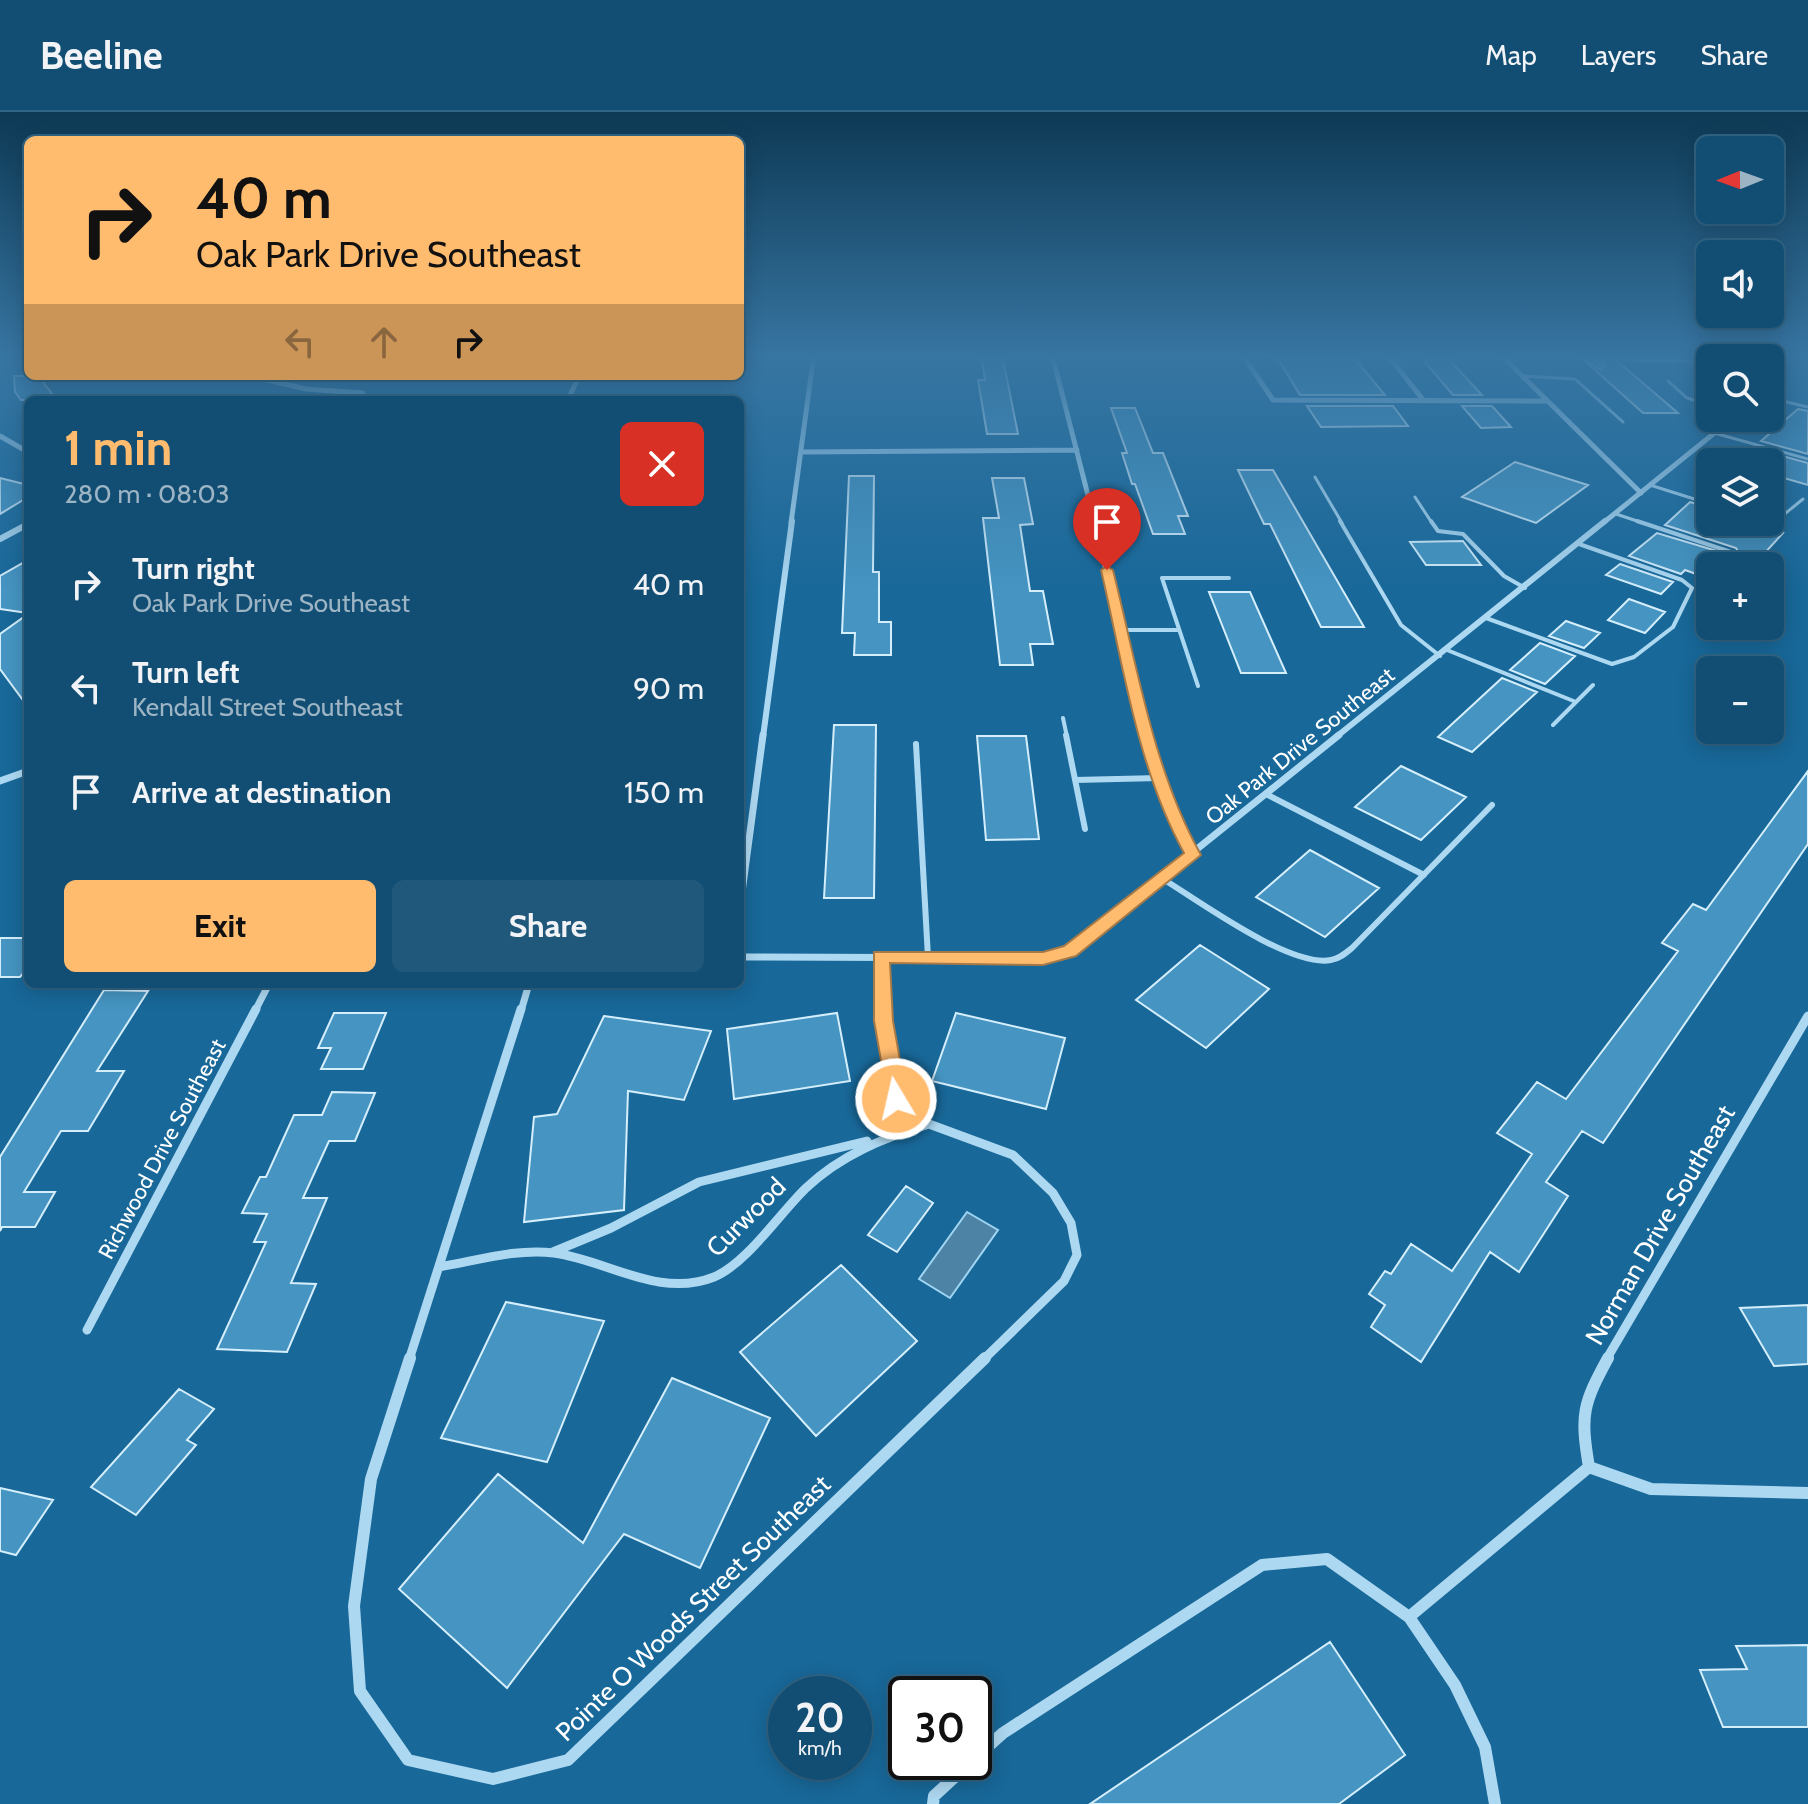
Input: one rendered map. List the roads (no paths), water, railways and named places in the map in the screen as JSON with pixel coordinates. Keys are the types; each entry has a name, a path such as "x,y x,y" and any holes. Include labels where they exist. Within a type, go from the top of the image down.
{"street":[{"path":"744,877 804,433"},
{"path":"1073,433 1159,778 1177,825 1193,855"},
{"path":"1580,433 1641,493"},
{"name":"Oak Park Drive Southeast","path":"744,957 1043,958 1070,951 1268,795 1714,433"},
{"path":"0,436 24,450"},
{"path":"801,452 1077,450"},
{"path":"0,539 24,526"},
{"path":"0,781 24,772"},
{"name":"Pointe O Woods Street Southeast","path":"439,1267 371,1479 354,1606 360,1691 408,1760 493,1779 568,1760 1064,1281 1077,1255 1071,1223 1053,1193 1013,1155 929,1124 896,1099 884,1021 881,957"},
{"name":"Richwood Drive Southeast","path":"87,1330 267,988"},
{"path":"439,1267 528,988"},
{"name":"Norman Drive Southeast","path":"1589,1467 1582,1427 1586,1398 1619,1336 1808,1016"},
{"name":"Curwood","path":"439,1267 552,1252 593,1262 621,1275 667,1285 717,1277 815,1180 872,1140 929,1124"},
{"path":"552,1252 611,1228 699,1182 872,1140"},
{"path":"1409,1617 1589,1467 1651,1489 1808,1493"},
{"path":"992,1743 1262,1565 1327,1559 1409,1617 1455,1685 1485,1747 1495,1804"},
{"path":"933,1804 934,1796 951,1780"}],"lane":[{"path":"1714,433 1808,459"},
{"path":"1315,477 1401,625 1443,653 1576,702"},
{"path":"1650,485 1696,500"},
{"path":"1415,497 1438,531 1463,534 1504,576 1525,588"},
{"path":"1784,514 1803,499"},
{"path":"1616,514 1731,552"},
{"path":"1486,618 1612,664 1634,657 1673,627 1692,588 1682,580 1579,544"},
{"path":"1198,686 1162,578 1229,578"},
{"path":"1122,630 1179,630"},
{"path":"1553,725 1593,685"},
{"path":"1063,718 1085,829"},
{"path":"916,744 928,957"},
{"path":"1075,780 1159,778"},
{"path":"1268,795 1424,875"},
{"path":"1163,879 1289,954 1326,962 1343,956 1492,805"}],"water":[{"path":"967,1212 998,1230 950,1298 919,1279"}]}
